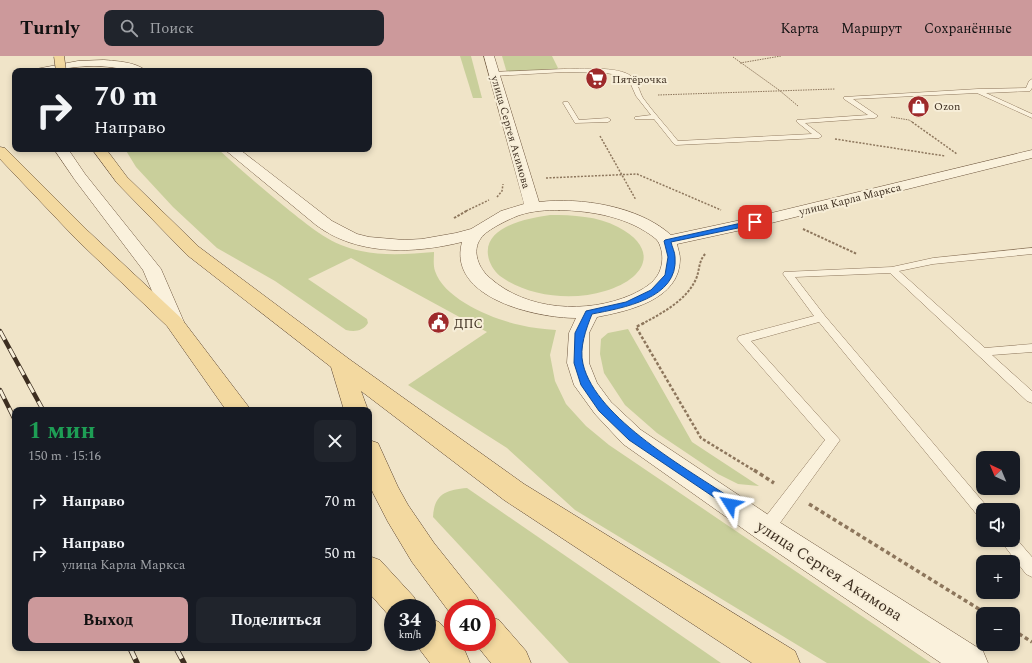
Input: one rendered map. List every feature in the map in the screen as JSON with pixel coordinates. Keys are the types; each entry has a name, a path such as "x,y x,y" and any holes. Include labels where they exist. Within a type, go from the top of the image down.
{"main road":[{"path":"59,56 61,68"},
{"path":"0,152 82,235 174,322 238,407"},
{"path":"101,152 122,180 193,251 341,364 514,492 783,663"},
{"path":"341,364 355,407"},
{"path":"372,458 402,523 442,580 458,599"},
{"path":"372,573 395,599"},
{"path":"496,642 514,663"},
{"path":"436,644 453,663"}],"street":[{"name":"улица Сергея Акимова","path":"489,56 526,178 533,208"},
{"path":"57,68 95,63 115,64 134,68"},
{"path":"63,152 80,177 152,269 174,322"},
{"path":"235,152 325,224 336,231 365,242 388,245 412,245 445,242 476,233"},
{"name":"улица Карла Маркса","path":"667,241 755,222 1032,154"},
{"path":"563,205 593,207 622,214 646,226 667,241 672,257 669,275 654,292 628,304 589,312 557,311 521,304 493,291 474,274 468,256 470,243 476,233 486,225 507,214 533,208 563,205"},
{"name":"улица Сергея Акимова","path":"589,312 579,333 578,363 586,385 603,408 632,437 766,529 972,663"}],"lane":[{"path":"494,74 586,71 615,72 628,77 636,87 639,96 676,143 819,136"},
{"path":"819,136 799,121 875,116 846,98 1028,90 1032,81"},
{"path":"978,92 1032,116"},
{"path":"566,104 577,122 608,120"},
{"path":"637,118 656,117"},
{"path":"977,503 821,318 788,274 892,270 933,261 1032,251"},
{"path":"892,270 1032,398"},
{"path":"766,529 833,440 743,339 821,318"},
{"path":"982,352 1032,348"},
{"path":"1014,547 1032,569"}],"path":[{"path":"740,63 780,56"},
{"path":"733,57 779,90 814,120"},
{"path":"639,96 835,89"},
{"path":"871,114 909,120 959,155"},
{"path":"591,121 623,174 639,205"},
{"path":"819,136 951,157"},
{"path":"496,198 502,191 504,180 637,174 727,212"},
{"path":"452,219 463,212 490,200"},
{"path":"1020,634 1032,642"}],"green space":[{"path":"460,56 471,56 482,98 473,98"},
{"path":"502,56 552,56 558,68 555,70 507,73"},
{"path":"127,152 221,152 290,211 323,236 340,245 379,254 434,252 434,269 440,281 458,299 483,313 496,318 529,327 556,330 550,355 555,381 566,404 586,426 609,445 931,663 827,663 575,510 507,448 408,385 487,332 351,258 308,279 367,319 368,323 361,329 356,331 346,330 275,281 217,248 173,207 136,167"},
{"path":"550,215 593,218 618,227 632,236 640,245 644,254 643,264 630,280 619,286 605,291 579,296 537,293 524,289 500,276 489,261 489,245 493,237 500,230 520,221"},
{"path":"628,329 692,442 759,486 738,484 718,474 657,433 625,405 604,373 600,354 601,339 608,333"},
{"path":"467,488 721,663 569,663 433,517 436,503 442,495 453,490"}],"railway":[{"path":"0,331 41,407"},
{"path":"0,390 12,414"},
{"path":"131,651 137,663"},
{"path":"178,651 184,663"}],"place":[{"name":"Пятёрочка","path":"596,79"},
{"name":"Ozon","path":"918,106"},
{"name":"ДПС","path":"438,323"}],"route":[{"path":"730,504 632,437 603,408 586,385 578,363 579,333 589,312 628,304 654,292 669,275 672,257 667,241 755,222"}]}
